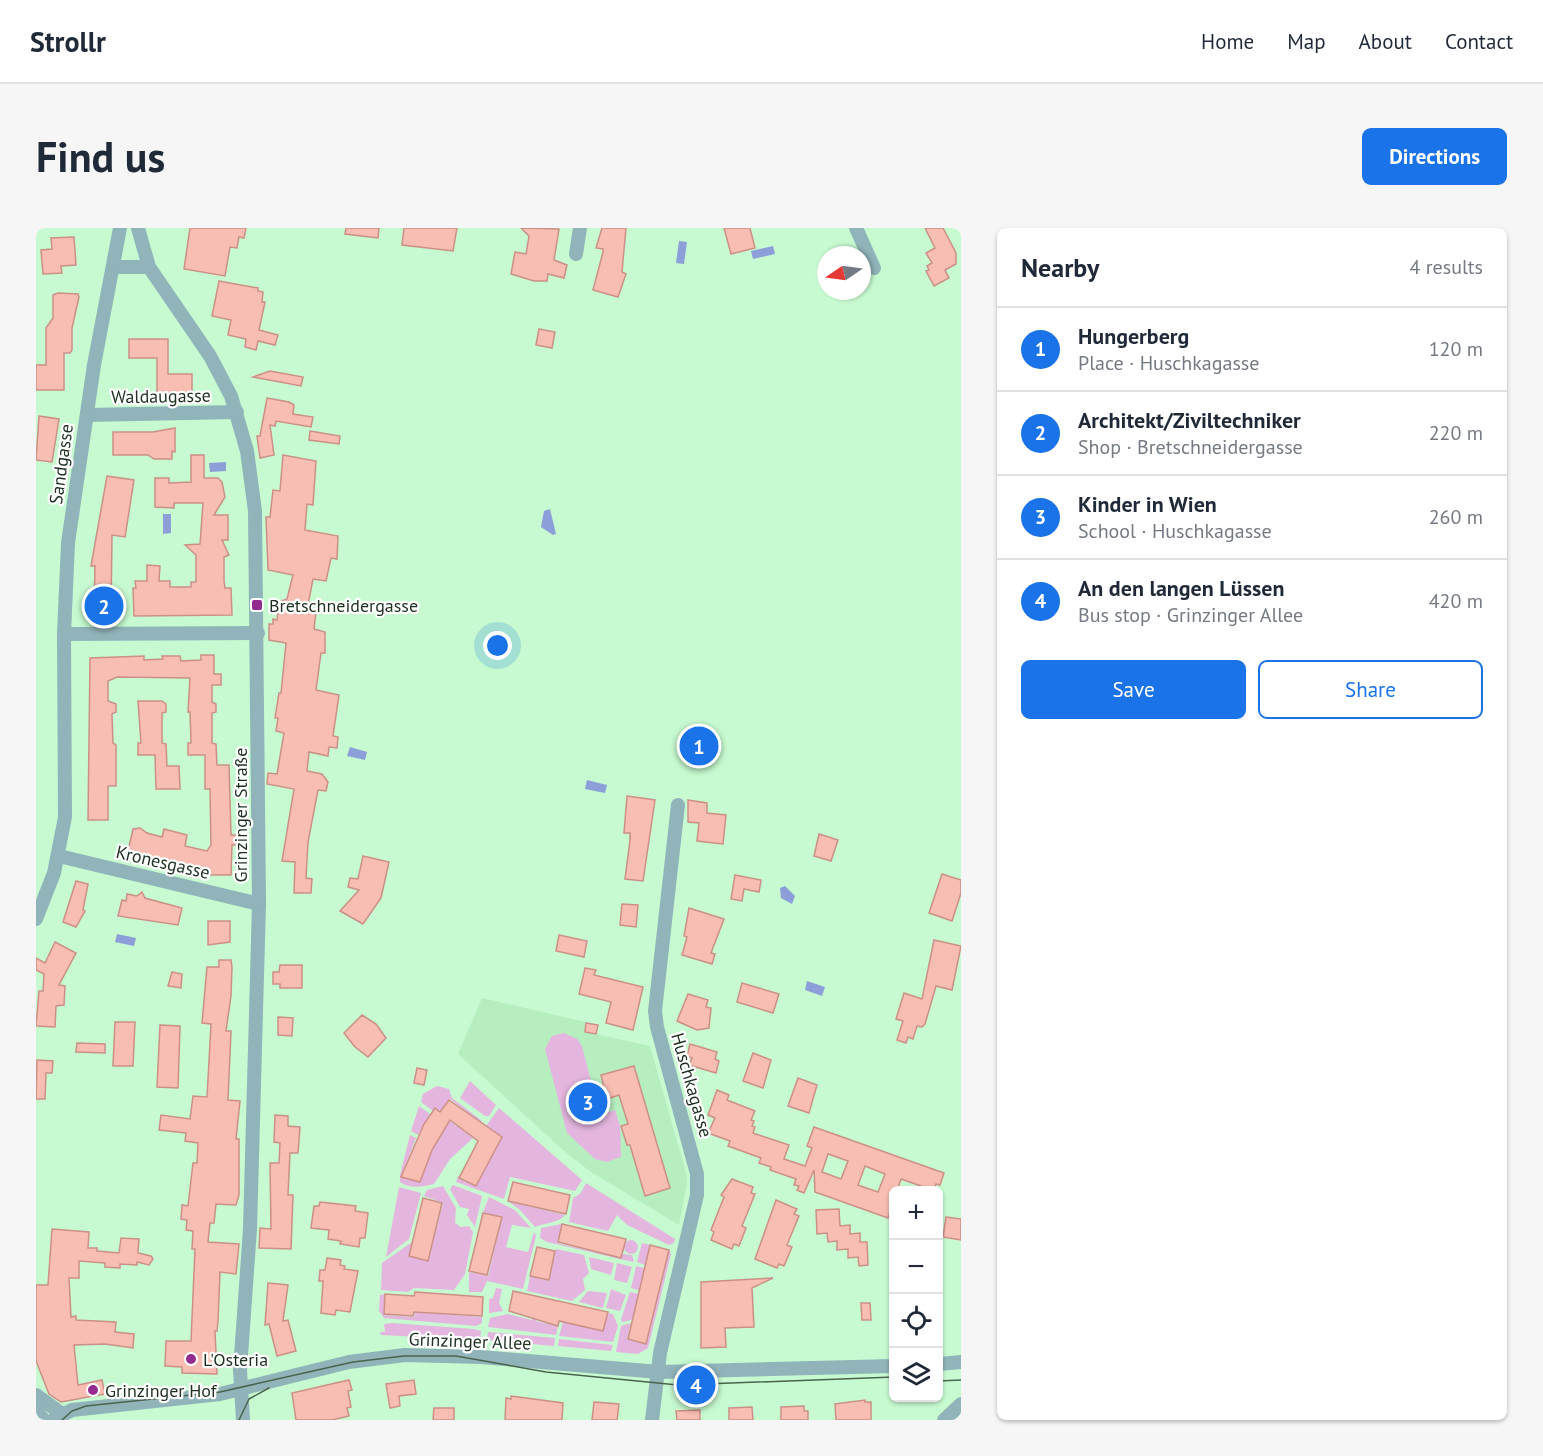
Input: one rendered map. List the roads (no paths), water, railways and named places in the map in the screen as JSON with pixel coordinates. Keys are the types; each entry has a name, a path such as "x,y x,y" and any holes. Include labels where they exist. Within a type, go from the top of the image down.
{"street":[{"name":"Sandgasse","path":"36,919 59,856 66,796 64,634 68,543 108,279 113,267 120,228"},
{"name":"Grinzinger Straße","path":"138,228 149,267 210,356 237,412 247,451 255,511 259,904 250,1229 240,1390 243,1420"},
{"path":"576,254 580,228"},
{"path":"856,228 874,268"},
{"path":"113,267 149,267"},
{"name":"Waldaugasse","path":"87,415 237,412"},
{"path":"64,634 258,633"},
{"name":"Huschkagasse","path":"652,1420 660,1353 697,1195 695,1166 657,1027 655,1011 678,805"},
{"name":"Kronesgasse","path":"59,856 259,904"},
{"name":"Grinzinger Allee","path":"59,1418 81,1409 240,1390 349,1362 405,1355 504,1359 659,1372 889,1366"},
{"path":"943,1364 961,1362"},
{"path":"36,1395 59,1418"},
{"path":"944,1420 961,1404"},
{"path":"36,1410 44,1420"}],"water":[{"path":"679,241 687,242 684,264 676,263"},
{"path":"773,246 775,254 753,259 751,251"},
{"path":"226,462 226,471 210,472 209,463"},
{"path":"550,509 556,534 553,535 541,527 544,511"},
{"path":"163,514 171,514 171,533 163,534"},
{"path":"350,747 367,752 365,760 347,756"},
{"path":"587,780 607,785 605,793 585,789"},
{"path":"785,886 795,896 792,904 781,898 780,888"},
{"path":"117,934 136,938 134,946 115,942"},
{"path":"807,981 825,987 822,996 805,990"}],"tram line":[{"path":"62,1420 72,1411 86,1406 220,1392 353,1362 404,1356 456,1356 546,1372 678,1385 889,1377"},
{"path":"943,1381 961,1380"},
{"path":"239,1420 249,1399 269,1388"}],"place":[{"name":"Bretschneidergasse","path":"257,605"},
{"name":"Architekt/Ziviltechniker","path":"104,606"},
{"name":"Hungerberg","path":"699,746"},
{"name":"Kinder in Wien","path":"588,1102"},
{"name":"L'Osteria","path":"191,1359"},
{"name":"An den langen Lüssen","path":"696,1385"},
{"name":"Grinzinger Hof","path":"93,1390"}]}
